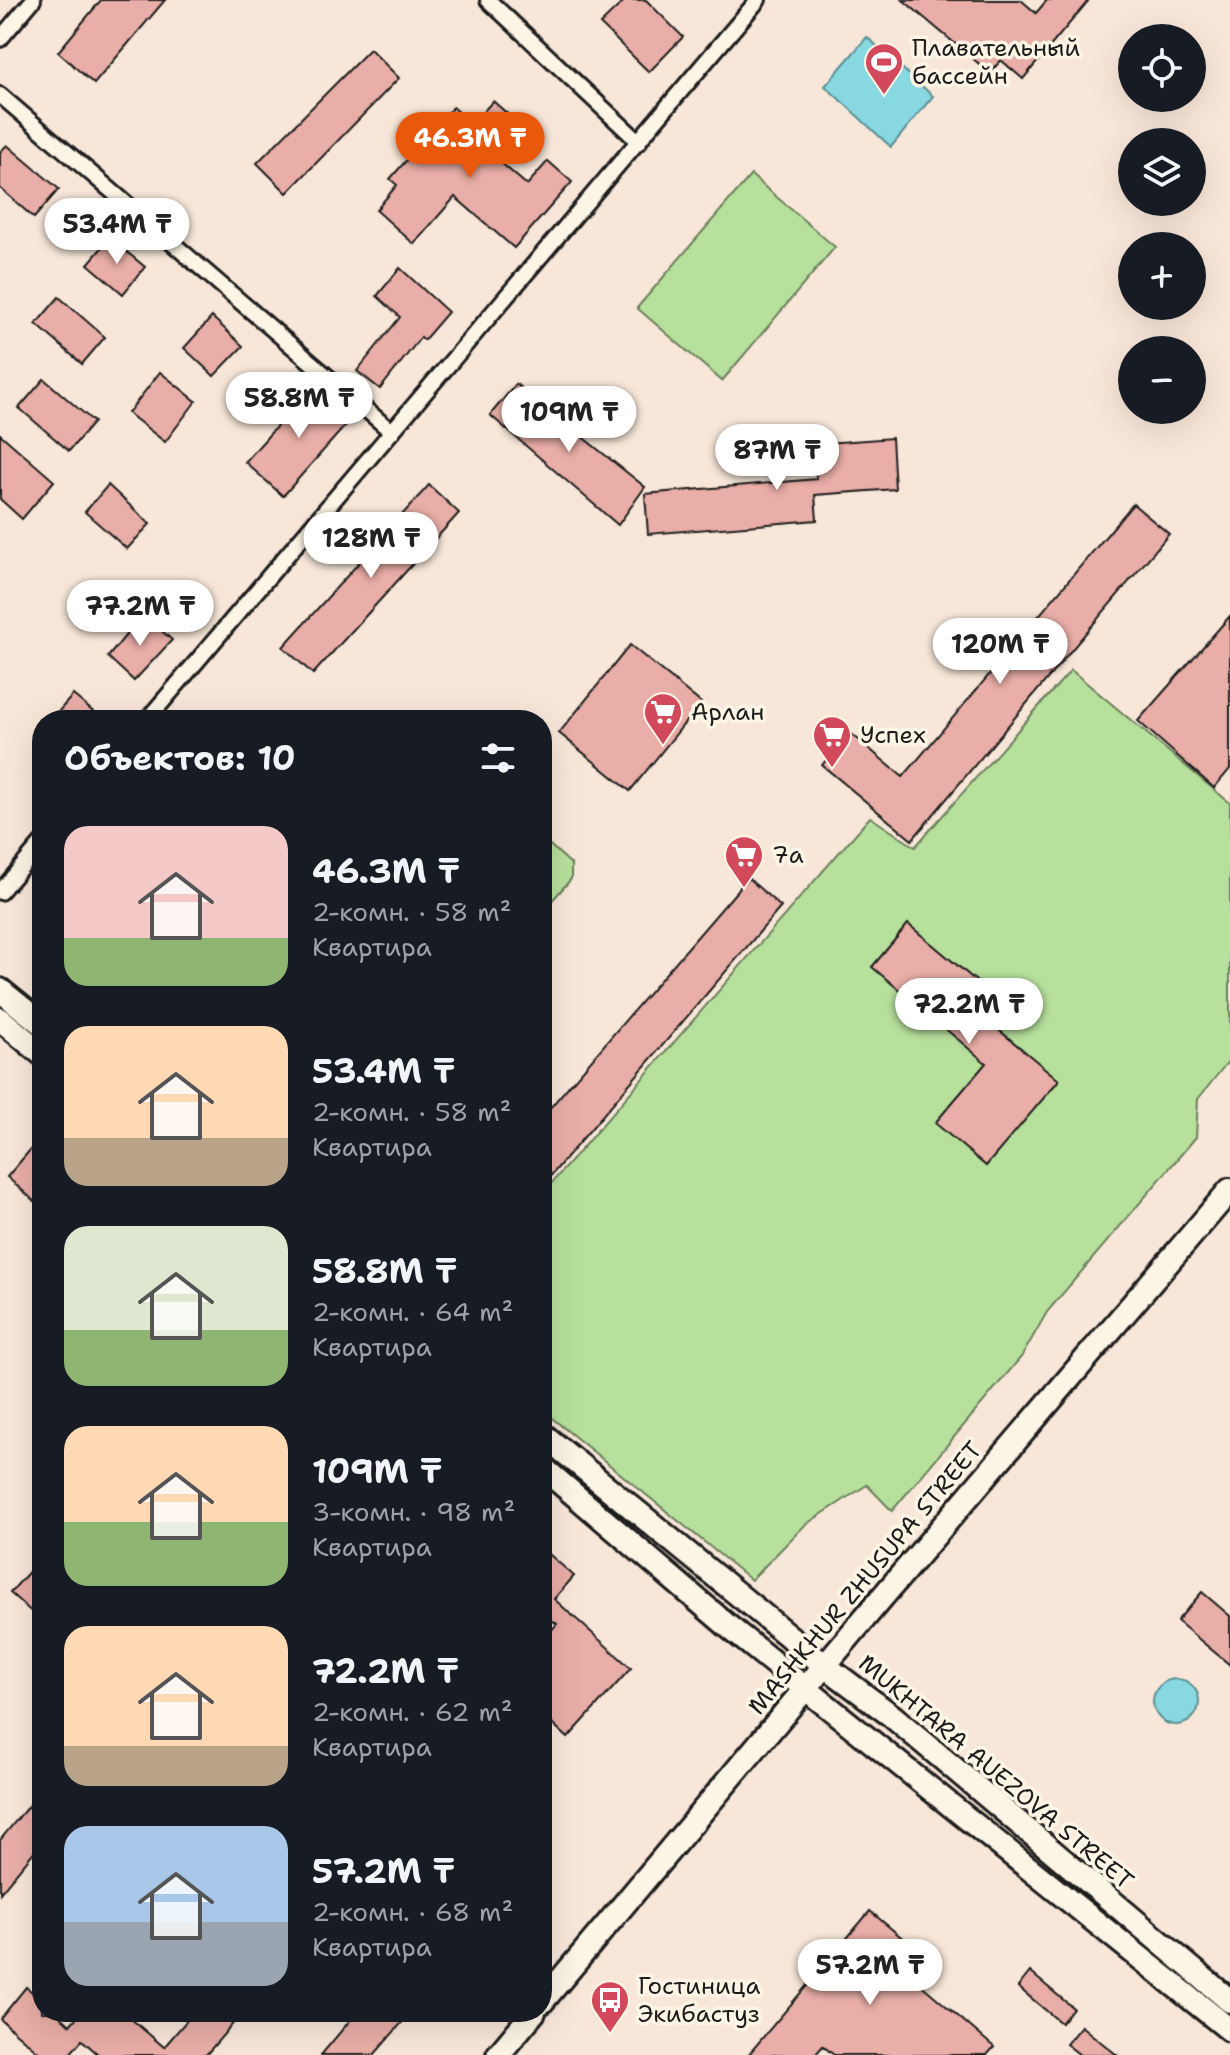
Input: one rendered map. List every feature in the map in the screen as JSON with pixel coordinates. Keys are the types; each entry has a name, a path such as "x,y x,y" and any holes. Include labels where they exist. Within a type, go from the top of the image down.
{"main road":[{"path":"0,990 32,1016"},
{"path":"0,1019 32,1046"},
{"name":"MASHKHUR ZHUSUPA STREET","path":"552,1990 824,1665 1230,1190"},
{"name":"MUKHTARA AUEZOVA STREET","path":"552,1442 824,1665 892,1716 1230,2001"},
{"name":"MUKHTARA AUEZOVA STREET","path":"552,1475 806,1689 886,1750 1230,2030"},
{"path":"498,2055 526,2022"}],"street":[{"path":"0,39 33,0"},
{"path":"488,0 639,142"},
{"path":"156,710 758,0"},
{"path":"0,95 392,432"},
{"path":"0,892 32,855"}],"green space":[{"path":"751,175 835,247 722,381 637,308"},
{"path":"1071,670 1230,803 1230,1059 1198,1099 1196,1137 1047,1312 1022,1356 892,1511 867,1485 805,1525 751,1580 552,1418 552,1183 870,817 915,847"},
{"path":"552,847 571,864 571,879 552,901"}],"water":[{"path":"867,37 933,96 891,147 825,86"},
{"path":"1176,1679 1192,1686 1199,1702 1192,1718 1176,1725 1160,1718 1153,1702 1160,1686"}],"building":[{"path":"101,0 165,0 94,84 58,52"},
{"path":"625,0 646,0 683,37 649,72 600,24"},
{"path":"903,0 1021,0 1036,13 1047,0 1089,0 1023,79 1001,60 990,73"},
{"path":"370,49 399,78 287,193 257,163"},
{"path":"493,101 520,125 493,156 527,185 548,161 572,182 514,248 455,197 414,244 376,210 397,185 390,179 453,107 472,124"},
{"path":"7,145 59,189 34,218 0,188 0,152"},
{"path":"110,238 145,267 123,294 88,264"},
{"path":"400,268 448,312 424,340 421,337 380,389 357,371 400,317 377,296"},
{"path":"59,297 105,337 82,364 36,324"},
{"path":"212,317 243,346 214,376 184,348"},
{"path":"160,372 196,401 165,442 128,413"},
{"path":"44,379 94,422 69,451 19,408"},
{"path":"315,383 353,417 283,496 245,462"},
{"path":"516,384 645,487 618,525 490,415"},
{"path":"0,434 54,481 22,519 0,499"},
{"path":"892,438 895,489 815,495 817,520 648,534 645,494 816,479 813,444"},
{"path":"108,485 150,524 127,549 85,512"},
{"path":"429,485 459,513 313,674 283,647"},
{"path":"1133,504 1169,534 912,840 822,765 849,732 903,777"},
{"path":"143,614 172,640 134,681 108,657"},
{"path":"1230,616 1230,769 1214,788 1138,721"},
{"path":"630,645 701,703 630,791 559,733"},
{"path":"73,695 91,710 60,710"},
{"path":"748,878 781,907 552,1174 552,1105"},
{"path":"908,924 1001,1002 987,1020 1059,1080 986,1166 935,1123 986,1063 872,967"},
{"path":"32,1148 32,1199 7,1177"},
{"path":"552,1557 574,1576 554,1599 631,1668 568,1738 552,1723 552,1630 557,1624 552,1620"},
{"path":"32,1568 32,1612 10,1593"},
{"path":"1202,1592 1230,1616 1230,1665 1177,1621"},
{"path":"32,1801 32,1854 0,1893 0,1840"},
{"path":"870,1911 912,1946 897,1964 994,2047 987,2055 834,2055 823,2046 815,2055 748,2055"},
{"path":"1030,1972 1073,2008 1061,2023 1018,1987"},
{"path":"26,1987 32,1992 32,2022 67,2022 70,2025 73,2022 135,2022 164,2047 185,2022 234,2022 206,2055 99,2055 82,2040 69,2055 42,2055 0,2019"},
{"path":"349,2022 402,2022 374,2055 321,2055"},
{"path":"1081,2026 1117,2055 1080,2055 1066,2044"}],"place":[{"name":"Плавательный бассейн","path":"884,96"},
{"name":"Арлан","path":"663,746"},
{"name":"Успех","path":"832,769"},
{"name":"7а","path":"744,889"},
{"name":"Гостиница Экибастуз","path":"610,2034"}]}
